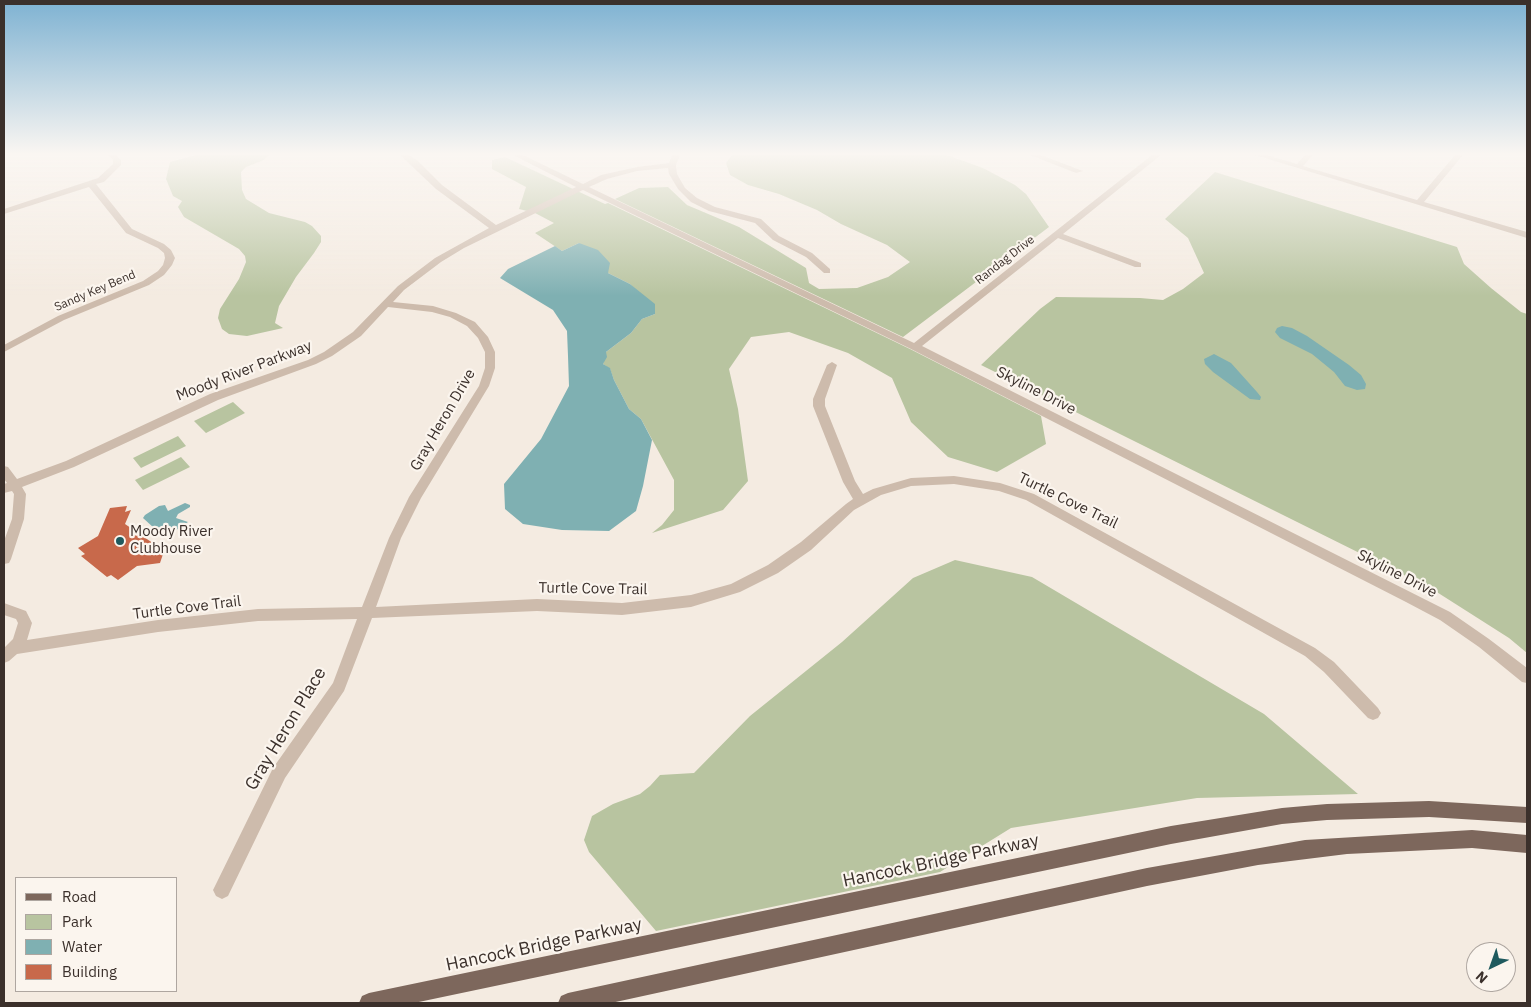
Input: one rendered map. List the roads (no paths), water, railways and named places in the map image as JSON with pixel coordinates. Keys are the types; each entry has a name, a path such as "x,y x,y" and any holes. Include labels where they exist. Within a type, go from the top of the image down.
{"main road":[{"name":"Hancock Bridge Parkway","path":"369,1003 1171,835 1282,816 1327,812 1429,809 1527,816"},
{"path":"568,1003 1147,877 1258,856 1330,846 1472,839 1527,844"}],"street":[{"path":"4,212 35,202"},
{"name":"Sandy Key Bend","path":"4,349 61,318 146,283 161,273 167,265 170,258 168,252 161,246 129,231 120,222 106,202"},
{"path":"459,202 497,230"},
{"name":"Moody River Parkway","path":"9,487 90,455 214,397 312,362 328,354 357,334 401,288 438,260 497,230 542,214 564,202"},
{"name":"Skyline Drive","path":"614,202 915,347 1411,598 1460,627 1527,677"},
{"path":"698,202 712,209 758,221 776,238 809,255 827,271"},
{"name":"Randag Drive","path":"915,347 1098,202"},
{"path":"1416,202 1527,235"},
{"path":"1057,235 1138,265"},
{"name":"Gray Heron Drive","path":"365,613 395,538 415,497 484,386 490,368 490,352 483,337 471,324 433,309 386,304"},
{"path":"832,365 819,399 819,406 849,482 860,500"},
{"path":"4,470 9,487 20,494 18,519 4,559"},
{"name":"Turtle Cove Trail","path":"8,653 158,626 258,615 365,613 537,604 622,609 691,601 735,588 780,565 806,546 839,515 860,500 894,486 939,480 984,483 1023,494 1060,512 1310,652 1329,667 1373,713"},
{"path":"4,609 12,610 21,615 24,623 24,631 8,653"},
{"name":"Gray Heron Place","path":"222,890 279,773 339,686 365,613"}],"water":[{"path":"579,243 598,250 610,263 608,273 630,284 655,304 655,314 642,319 631,333 606,352 607,357 603,364 610,368 629,409 641,419 652,440 636,511 609,531 562,530 523,524 505,509 504,484 541,439 569,386 567,331 553,310 500,278 508,269 555,246 562,251"},
{"path":"1282,326 1292,328 1307,336 1349,365 1361,375 1366,384 1365,389 1357,390 1345,386 1334,372 1312,354 1280,338 1275,332 1277,328"},
{"path":"1214,354 1231,363 1261,397 1260,400 1250,399 1205,364 1204,359"},
{"path":"185,503 190,505 190,507 178,514 176,518 188,522 169,535 154,528 143,518 159,506 165,505 168,511"}],"place":[{"name":"Moody River Clubhouse","path":"120,541"}]}
